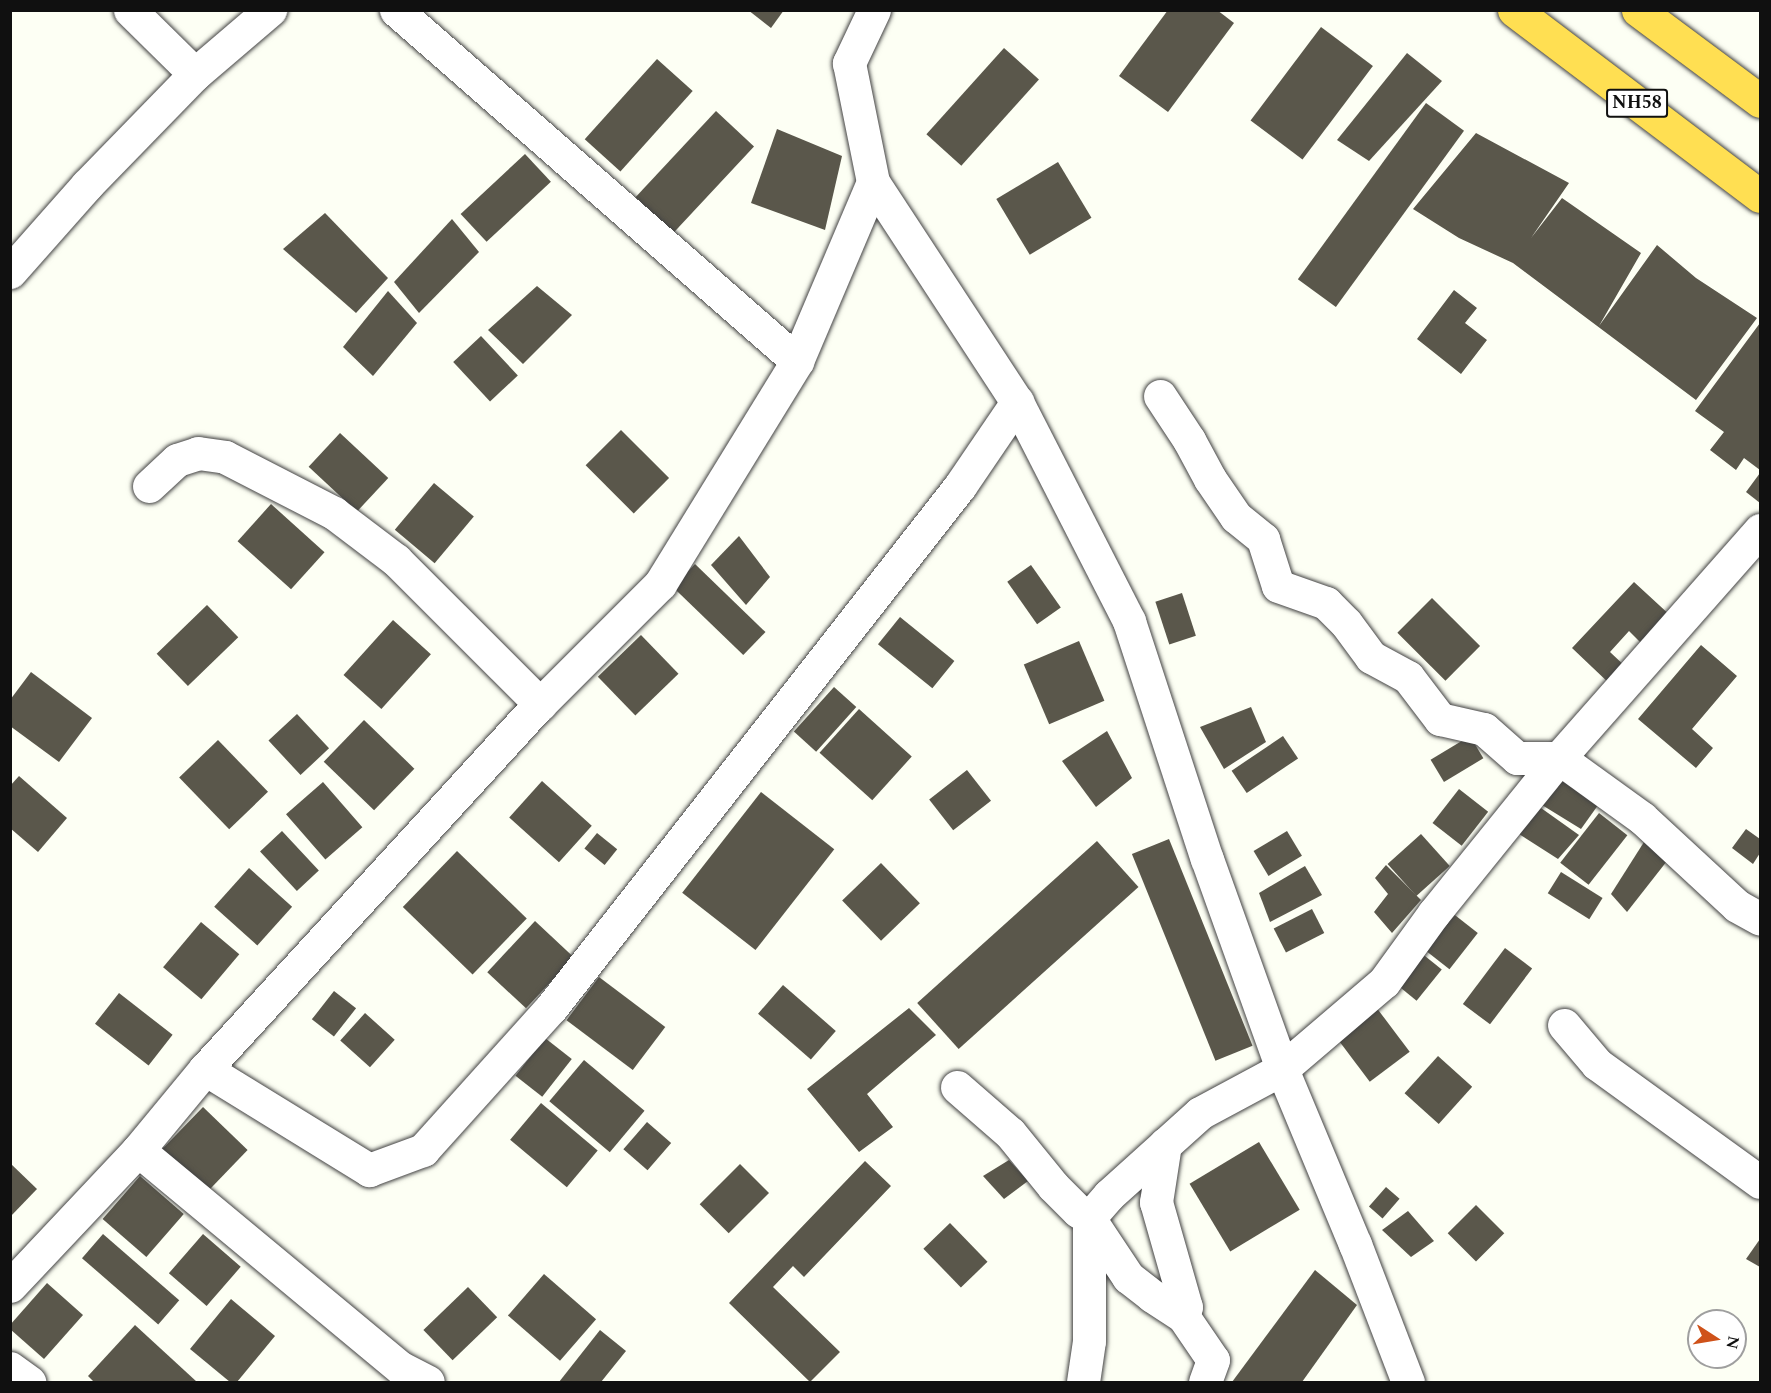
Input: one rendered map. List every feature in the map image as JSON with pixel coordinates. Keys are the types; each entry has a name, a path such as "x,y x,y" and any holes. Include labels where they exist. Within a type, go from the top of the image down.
{"highway":[{"name":"NH58","path":"1514,10 1761,196"},
{"path":"1638,10 1761,101"}],"street":[{"path":"130,10 195,74"},
{"path":"10,272 87,184 195,74 270,10"},
{"path":"396,10 797,362"},
{"path":"874,10 849,63 873,182 1017,402 1129,621 1207,859 1282,1069 1355,1244 1408,1383"},
{"path":"10,1286 138,1150 205,1069 540,704 660,584 797,362 873,182"},
{"path":"1160,396 1189,440 1210,479 1236,517 1263,539 1278,586 1326,603 1346,623 1371,657 1407,677 1440,719 1484,729 1517,758 1559,758 1642,818 1737,906 1761,919"},
{"path":"205,1069 369,1170 423,1150 551,1008 960,486 1017,402"},
{"path":"148,486 177,460 198,453 225,457 334,513 396,560 540,704"},
{"path":"1083,1383 1089,1341 1089,1218 1109,1196 1200,1113 1282,1069 1384,982 1434,913 1559,758 1761,530"},
{"path":"1564,1025 1597,1064 1761,1182"},
{"path":"957,1087 1010,1133 1053,1186 1078,1211 1089,1218 1128,1277 1152,1296 1184,1316 1213,1360 1204,1383"},
{"path":"1165,1144 1156,1202 1185,1306 1184,1316"},
{"path":"138,1150 401,1368 428,1383"},
{"path":"10,1368 29,1383"}],"building":[{"path":"748,10 784,10 771,28"},
{"path":"1168,10 1217,10 1234,23 1168,112 1119,76"},
{"path":"1321,27 1373,66 1302,160 1251,120"},
{"path":"1004,48 1039,79 961,166 926,134"},
{"path":"1407,53 1442,81 1369,161 1337,140"},
{"path":"657,59 693,91 620,171 585,139"},
{"path":"1426,103 1464,131 1336,307 1298,279"},
{"path":"716,111 754,146 674,233 636,197"},
{"path":"777,129 842,156 825,230 751,203"},
{"path":"1476,133 1569,183 1531,238 1562,198 1641,253 1599,326 1657,245 1696,278 1757,318 1696,400 1513,263 1459,238 1413,209"},
{"path":"525,154 551,182 487,242 461,214"},
{"path":"1058,162 1091,218 1030,255 996,199"},
{"path":"325,213 388,278 356,313 283,249"},
{"path":"452,219 479,252 419,313 394,282"},
{"path":"537,286 572,315 523,364 488,330"},
{"path":"1454,290 1477,308 1465,323 1487,340 1461,374 1417,339"},
{"path":"388,291 417,323 373,376 343,347"},
{"path":"1760,323 1760,470 1744,458 1736,470 1710,450 1724,432 1695,411"},
{"path":"481,336 518,375 490,401 453,362"},
{"path":"621,430 669,478 634,513 586,465"},
{"path":"340,433 388,478 357,512 309,467"},
{"path":"1760,473 1760,503 1746,492"},
{"path":"434,483 474,516 435,563 395,530"},
{"path":"271,504 325,552 291,589 238,541"},
{"path":"739,536 770,577 746,605 711,565"},
{"path":"695,564 765,632 743,655 673,587"},
{"path":"1031,565 1061,608 1037,624 1007,582"},
{"path":"1634,582 1672,617 1645,647 1629,631 1610,652 1627,668 1612,686 1572,648"},
{"path":"1182,593 1196,636 1169,644 1155,602"},
{"path":"1432,598 1480,646 1445,681 1397,633"},
{"path":"207,605 238,637 188,686 157,654"},
{"path":"900,617 954,661 932,688 878,644"},
{"path":"393,620 431,654 381,709 343,675"},
{"path":"641,635 679,674 635,716 598,677"},
{"path":"1079,641 1104,701 1049,724 1024,664"},
{"path":"1701,645 1737,676 1692,729 1713,748 1696,768 1638,719"},
{"path":"31,672 92,718 59,762 10,726 10,700"},
{"path":"834,687 856,707 816,752 794,732"},
{"path":"1251,707 1266,742 1224,769 1200,727"},
{"path":"859,709 912,757 872,800 820,753"},
{"path":"297,714 329,748 301,775 268,741"},
{"path":"364,720 414,769 374,810 324,762"},
{"path":"1107,731 1132,778 1096,807 1062,761"},
{"path":"1283,736 1298,758 1247,793 1232,771"},
{"path":"1470,736 1483,758 1444,782 1431,760"},
{"path":"218,740 268,792 229,829 179,778"},
{"path":"967,770 991,801 953,830 929,800"},
{"path":"1562,772 1601,801 1581,829 1542,805"},
{"path":"19,776 67,818 38,852 10,828 10,786"},
{"path":"542,781 592,826 559,862 509,817"},
{"path":"323,782 362,827 325,859 286,814"},
{"path":"1459,789 1488,812 1462,846 1433,823"},
{"path":"761,792 834,849 755,950 682,893"},
{"path":"1541,808 1579,835 1558,859 1516,832"},
{"path":"1599,813 1627,835 1589,885 1560,863"},
{"path":"1746,829 1760,839 1760,853 1753,864 1732,848"},
{"path":"282,831 319,870 297,891 260,851"},
{"path":"1287,831 1302,856 1269,876 1254,851"},
{"path":"597,833 617,849 605,865 584,849"},
{"path":"1421,834 1450,866 1416,896 1388,864"},
{"path":"1169,839 1253,1046 1215,1061 1132,854"},
{"path":"1097,841 1138,887 959,1049 917,1003"},
{"path":"1644,842 1667,861 1627,912 1611,894"},
{"path":"457,851 527,918 473,974 403,907"},
{"path":"881,863 920,903 881,941 842,901"},
{"path":"1386,865 1421,900 1392,933 1374,912 1388,894 1375,878"},
{"path":"1305,866 1322,895 1270,922 1259,893"},
{"path":"249,868 292,907 257,945 214,907"},
{"path":"1561,872 1603,898 1589,919 1548,893"},
{"path":"1312,909 1324,933 1286,953 1274,929"},
{"path":"1451,912 1478,933 1449,969 1423,948"},
{"path":"535,921 574,957 526,1008 487,972"},
{"path":"201,922 239,954 201,999 163,967"},
{"path":"1505,948 1532,968 1490,1024 1463,1004"},
{"path":"1420,952 1442,970 1417,1001 1395,983"},
{"path":"599,977 665,1027 633,1070 567,1020"},
{"path":"783,985 836,1031 811,1060 758,1014"},
{"path":"334,991 356,1008 334,1037 312,1019"},
{"path":"119,993 173,1035 149,1066 95,1024"},
{"path":"1376,1007 1410,1052 1370,1082 1336,1037"},
{"path":"909,1008 936,1035 867,1094 893,1127 859,1152 807,1089"},
{"path":"365,1013 395,1040 370,1067 340,1040"},
{"path":"545,1038 572,1059 542,1097 515,1076"},
{"path":"1438,1056 1472,1087 1439,1124 1405,1093"},
{"path":"584,1060 645,1111 610,1152 549,1101"},
{"path":"541,1103 598,1151 567,1187 510,1140"},
{"path":"203,1107 248,1150 205,1195 160,1152"},
{"path":"647,1122 671,1143 648,1170 623,1149"},
{"path":"1259,1142 1300,1210 1230,1251 1190,1184"},
{"path":"1009,1160 1028,1181 1004,1199 983,1176"},
{"path":"865,1161 891,1186 804,1277 793,1266 773,1287 840,1352 810,1382 729,1303"},
{"path":"10,1163 37,1189 10,1217"},
{"path":"740,1164 769,1193 729,1233 700,1204"},
{"path":"140,1176 184,1214 146,1257 103,1219"},
{"path":"1386,1187 1400,1199 1383,1218 1369,1207"},
{"path":"1476,1205 1504,1233 1476,1262 1448,1233"},
{"path":"1408,1211 1434,1241 1411,1257 1382,1230"},
{"path":"950,1223 988,1262 961,1288 923,1249"},
{"path":"103,1234 179,1300 158,1324 82,1258"},
{"path":"203,1234 241,1267 207,1306 169,1273"},
{"path":"1760,1239 1760,1267 1746,1259"},
{"path":"1315,1270 1357,1305 1302,1382 1232,1382"},
{"path":"544,1274 596,1319 560,1361 508,1316"},
{"path":"47,1283 83,1315 44,1359 10,1329 10,1325"},
{"path":"468,1287 497,1317 453,1360 423,1330"},
{"path":"231,1299 275,1336 237,1382 230,1382 190,1349"},
{"path":"135,1325 197,1382 94,1382 88,1376"},
{"path":"600,1330 626,1351 601,1382 559,1382"}]}
